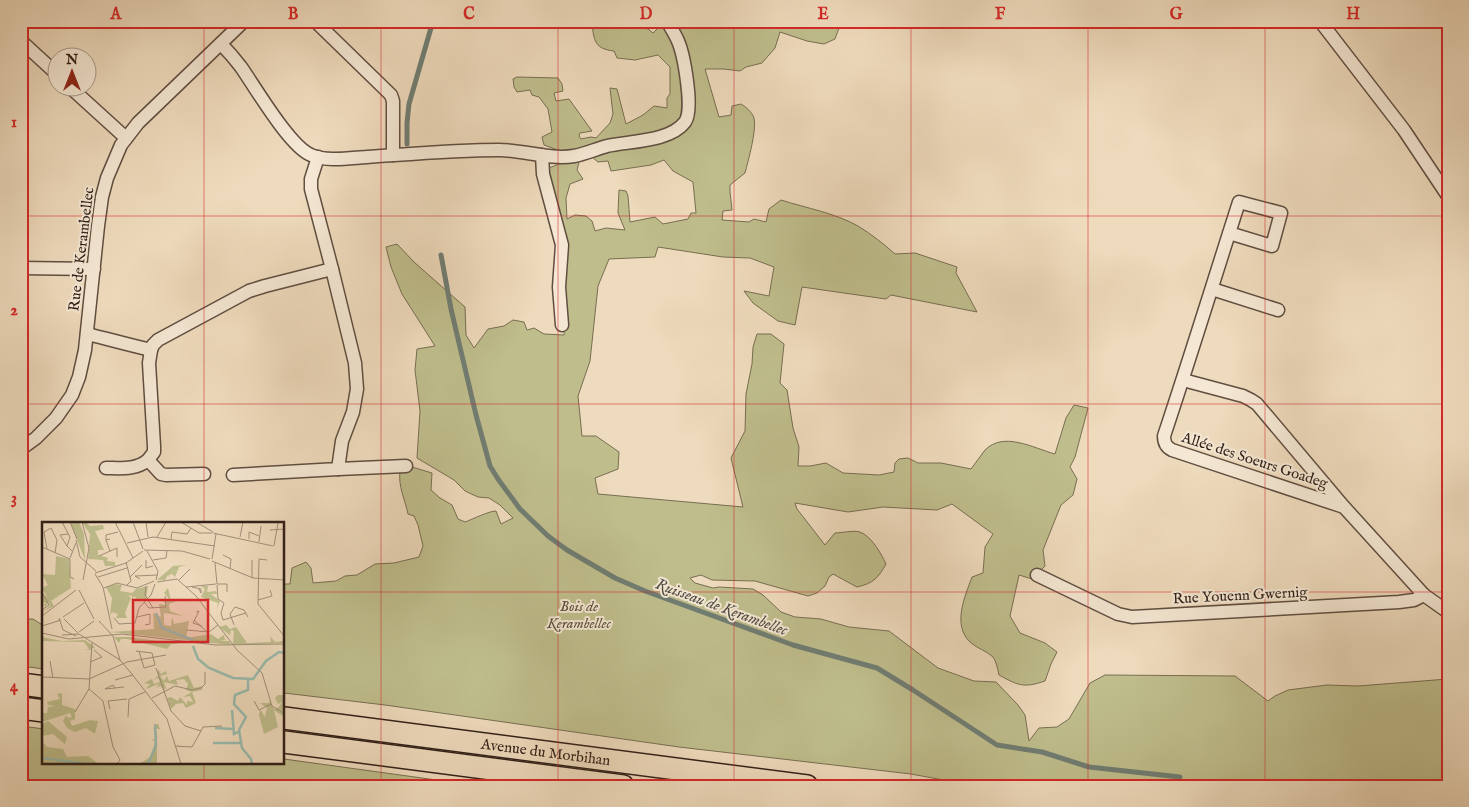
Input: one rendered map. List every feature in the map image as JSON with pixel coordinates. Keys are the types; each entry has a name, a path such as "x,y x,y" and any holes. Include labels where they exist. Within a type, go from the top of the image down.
{"highway":[{"path":"21,684 42,687"},
{"path":"21,708 42,711"},
{"name":"Avenue du Morbihan","path":"285,718 807,786"},
{"name":"Avenue du Morbihan","path":"285,742 623,786"}],"street":[{"name":"Rue de Kerambellec","path":"21,449 36,438 56,418 72,394 82,367 100,211 104,187 116,155 138,123 244,21"},
{"path":"315,21 391,95 394,101 394,155"},
{"path":"221,44 241,67 258,93 300,148 311,155 341,158 499,150 542,155 574,156 609,146 651,139 674,131 685,122 689,106 684,66 678,40 667,21"},
{"path":"1320,21 1404,130 1448,196"},
{"path":"21,41 48,66"},
{"path":"81,98 126,138"},
{"path":"542,155 543,174 562,245 558,287 562,325"},
{"path":"318,157 311,180 311,189 355,363 357,389 353,412 342,441 338,470"},
{"name":"Allée des Soeurs Goadeg","path":"1228,233 1164,440 1168,448 1344,507"},
{"path":"21,268 94,269"},
{"path":"106,468 133,468 139,466 148,460 154,452 149,363 151,350 158,340 249,291 332,269"},
{"path":"1212,289 1278,310"},
{"path":"87,334 151,350"},
{"name":"Allée des Soeurs Goadeg","path":"1183,380 1251,400 1257,404 1344,507 1424,595"},
{"path":"148,460 161,474 204,474"},
{"path":"232,475 406,466"},
{"name":"Rue Youenn Gwernig","path":"1037,575 1118,614 1132,618 1399,602 1414,600 1424,595"},
{"path":"1424,595 1448,612"}],"green space":[{"name":"Bois de Kerambellec","path":"623,21 648,29 653,33 659,27 688,21 844,21 835,39 824,44 807,41 780,32 775,48 762,63 746,67 740,71 705,69 719,117 731,115 732,106 741,104 752,114 755,123 745,173 730,185 732,210 723,211 722,220 749,222 754,219 766,222 769,209 781,200 849,221 877,239 895,254 915,253 957,267 956,273 977,312 891,295 886,299 802,287 795,325 778,321 753,303 744,291 769,296 774,267 750,258 723,257 658,247 655,257 609,259 598,286 590,361 578,396 582,436 596,436 619,452 618,469 595,478 598,494 743,507 731,458 745,431 746,394 752,364 753,347 757,334 771,334 784,344 780,383 787,390 793,428 799,447 798,466 826,463 843,473 879,475 894,472 895,463 899,459 908,458 918,463 941,463 971,469 985,450 993,444 1010,441 1055,454 1066,418 1074,405 1088,408 1075,457 1070,467 1077,479 1073,495 1061,505 1043,550 1045,566 1032,579 1019,575 1010,616 1020,633 1045,643 1057,652 1045,681 1032,685 1022,685 999,675 993,657 972,644 965,635 961,619 964,601 972,577 983,573 985,547 993,534 952,504 937,510 883,507 848,512 795,503 797,509 825,545 835,533 851,531 860,532 872,541 886,564 875,579 868,584 857,587 833,574 829,577 825,586 817,593 808,596 755,581 712,580 701,575 690,578 695,583 713,588 753,589 763,595 781,612 795,617 821,619 849,627 889,631 938,668 974,681 996,682 1025,715 1029,741 1039,728 1057,727 1069,719 1090,683 1105,675 1235,676 1268,701 1288,690 1327,685 1358,686 1448,679 1448,786 976,786 911,774 679,747 385,705 285,693 285,584 290,584 292,568 306,562 311,568 313,583 336,581 345,576 357,575 375,564 394,563 419,557 423,546 414,516 408,514 401,488 400,471 412,467 432,473 431,490 452,505 458,519 465,522 493,511 496,511 501,524 513,518 500,505 489,498 478,497 465,491 454,480 417,458 420,411 415,370 417,349 435,346 402,294 391,267 386,247 397,244 414,262 465,307 466,335 474,348 488,329 504,326 513,320 524,322 527,330 534,328 544,334 564,335 566,309 546,169 567,162 579,162 577,170 583,179 570,184 566,198 567,219 575,215 586,216 592,221 595,231 606,228 625,230 618,213 619,190 626,191 628,196 630,222 655,217 663,224 688,219 691,213 696,213 693,182 673,171 664,160 651,165 611,171 608,161 598,162 591,156 566,153 544,145 542,137 552,132 548,109 539,97 532,95 530,90 517,92 513,79 517,77 558,78 562,84 563,91 554,93 556,101 569,99 592,131 580,133 581,139 596,138 610,123 613,114 610,88 617,89 626,124 643,115 654,106 667,108 667,98 670,94 670,67 658,55 635,60 617,58 614,51 599,46 595,39 592,24"},
{"path":"21,619 33,619 42,625 42,669 21,666"},
{"path":"21,726 42,729 42,764 285,764 285,759 480,786 113,786 78,783 21,786"}],"waterway":[{"name":"Ruisseau de Kerambellec","path":"407,144 409,104 433,21"},
{"name":"Ruisseau de Kerambellec","path":"441,255 451,309 490,466 520,509 548,536 567,550 615,578 645,591 793,645 877,668 997,745 1042,752 1089,767 1180,777"}]}
